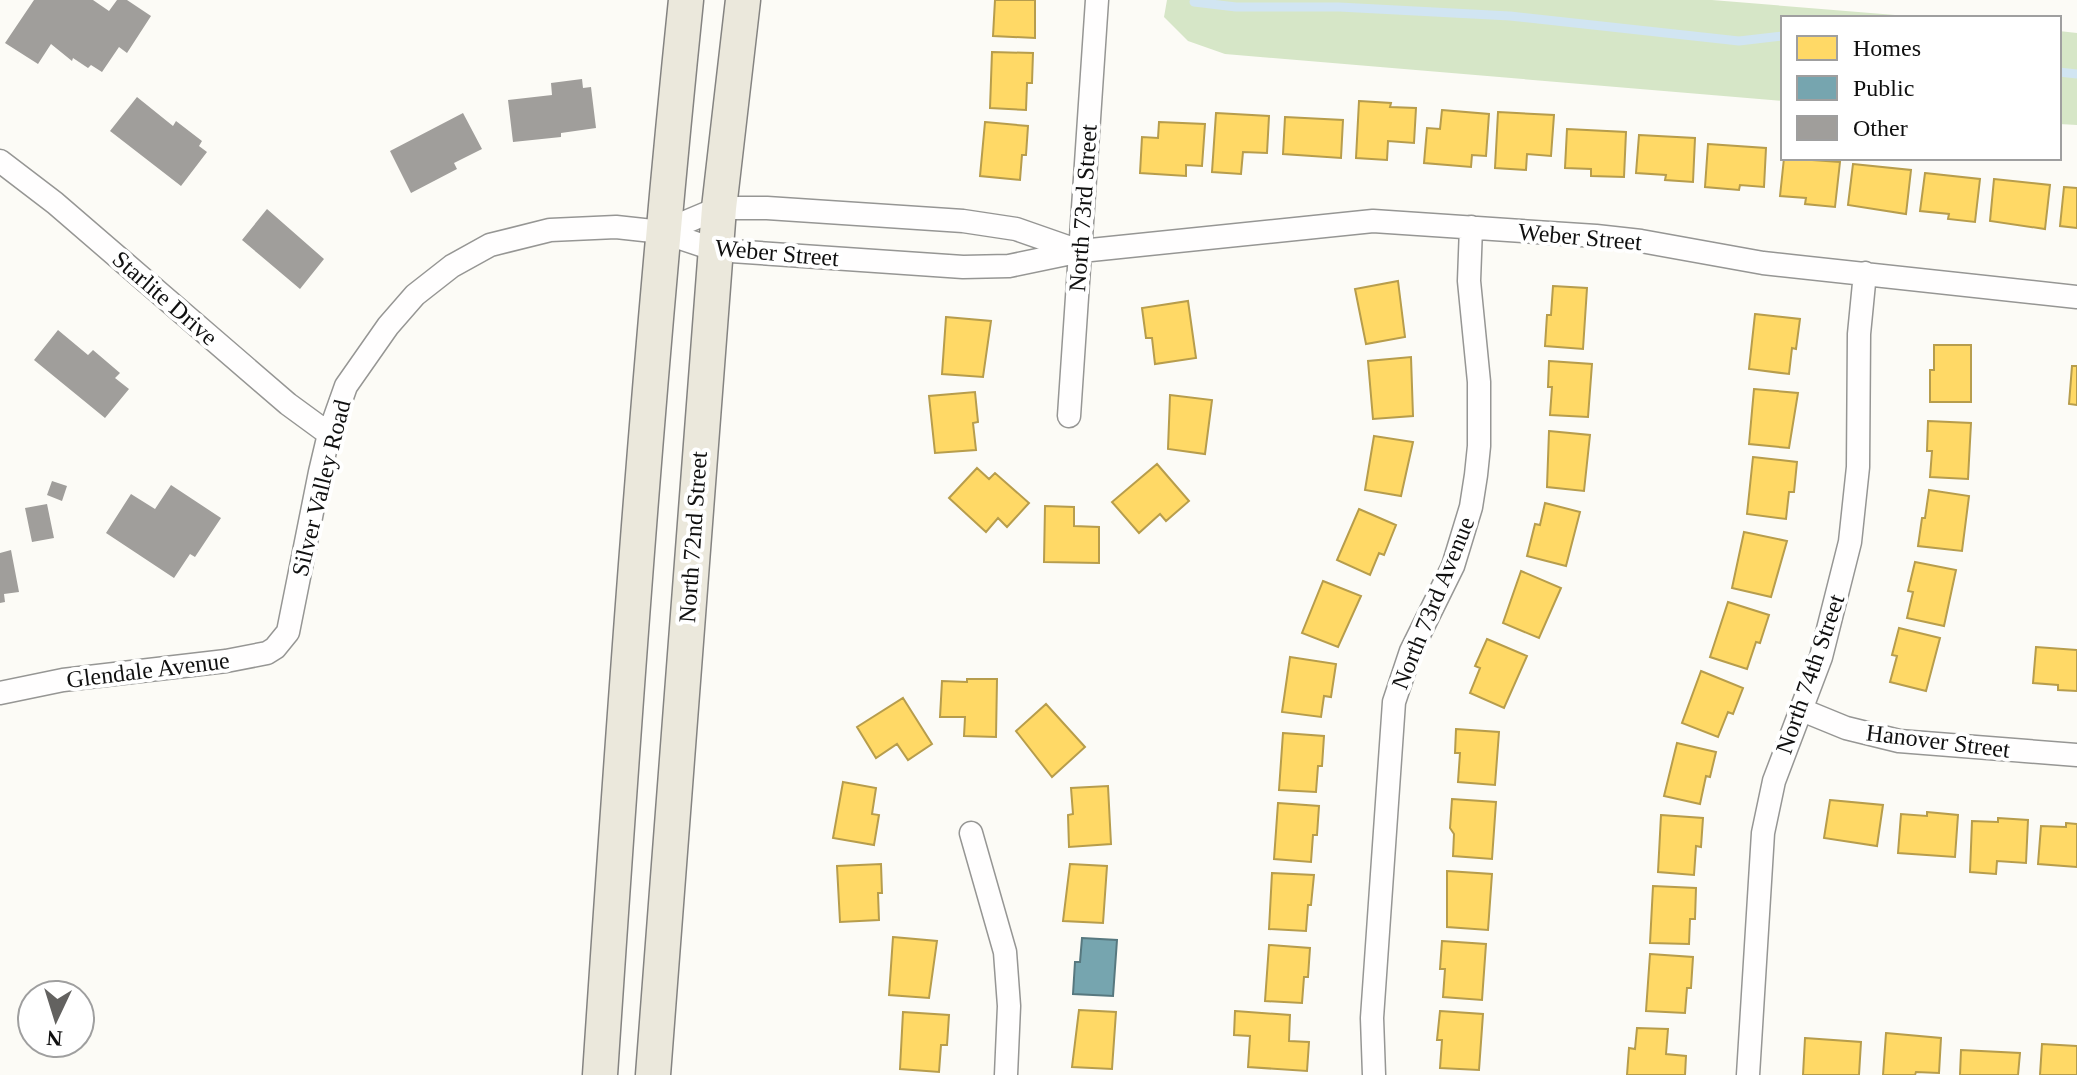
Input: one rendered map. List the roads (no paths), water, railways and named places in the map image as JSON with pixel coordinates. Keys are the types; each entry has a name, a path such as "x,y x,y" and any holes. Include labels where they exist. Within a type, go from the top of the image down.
{"main road":[{"path":"600,1075 662,232 686,0"},
{"name":"North 72nd Street","path":"653,1075 719,208 743,0"}],"street":[{"name":"North 73rd Street","path":"1069,416 1097,0"},
{"name":"Starlite Drive","path":"0,161 55,203 288,404 329,434"},
{"name":"Weber Street","path":"662,232 719,208 767,208 963,221 1016,229 1081,251"},
{"name":"Weber Street","path":"662,232 716,250 963,267 1009,266 1081,251 1373,221 1641,241 1736,259 2077,297"},
{"name":"Silver Valley Road","path":"288,632 329,434 346,386 388,326 415,295 452,266 490,245 550,230 594,227 662,232"},
{"name":"North 73rd Avenue","path":"1374,1075 1372,1018 1394,702 1411,651 1453,566 1471,507 1476,475 1479,382 1469,281 1471,227"},
{"name":"North 74th Street","path":"1748,1075 1763,833 1774,781 1821,657 1842,581 1855,505 1860,437 1859,334 1865,273"},
{"name":"Glendale Avenue","path":"0,693 63,680 226,661 267,653 288,632"},
{"name":"Hanover Street","path":"1802,710 1872,736 1899,741 2077,755"},
{"path":"971,833 1005,952 1009,1006 1006,1075"}],"waterway":[{"path":"1194,2 1236,7 1339,7 1510,16 1739,41 1781,36"},
{"path":"2061,72 2077,74"}]}
